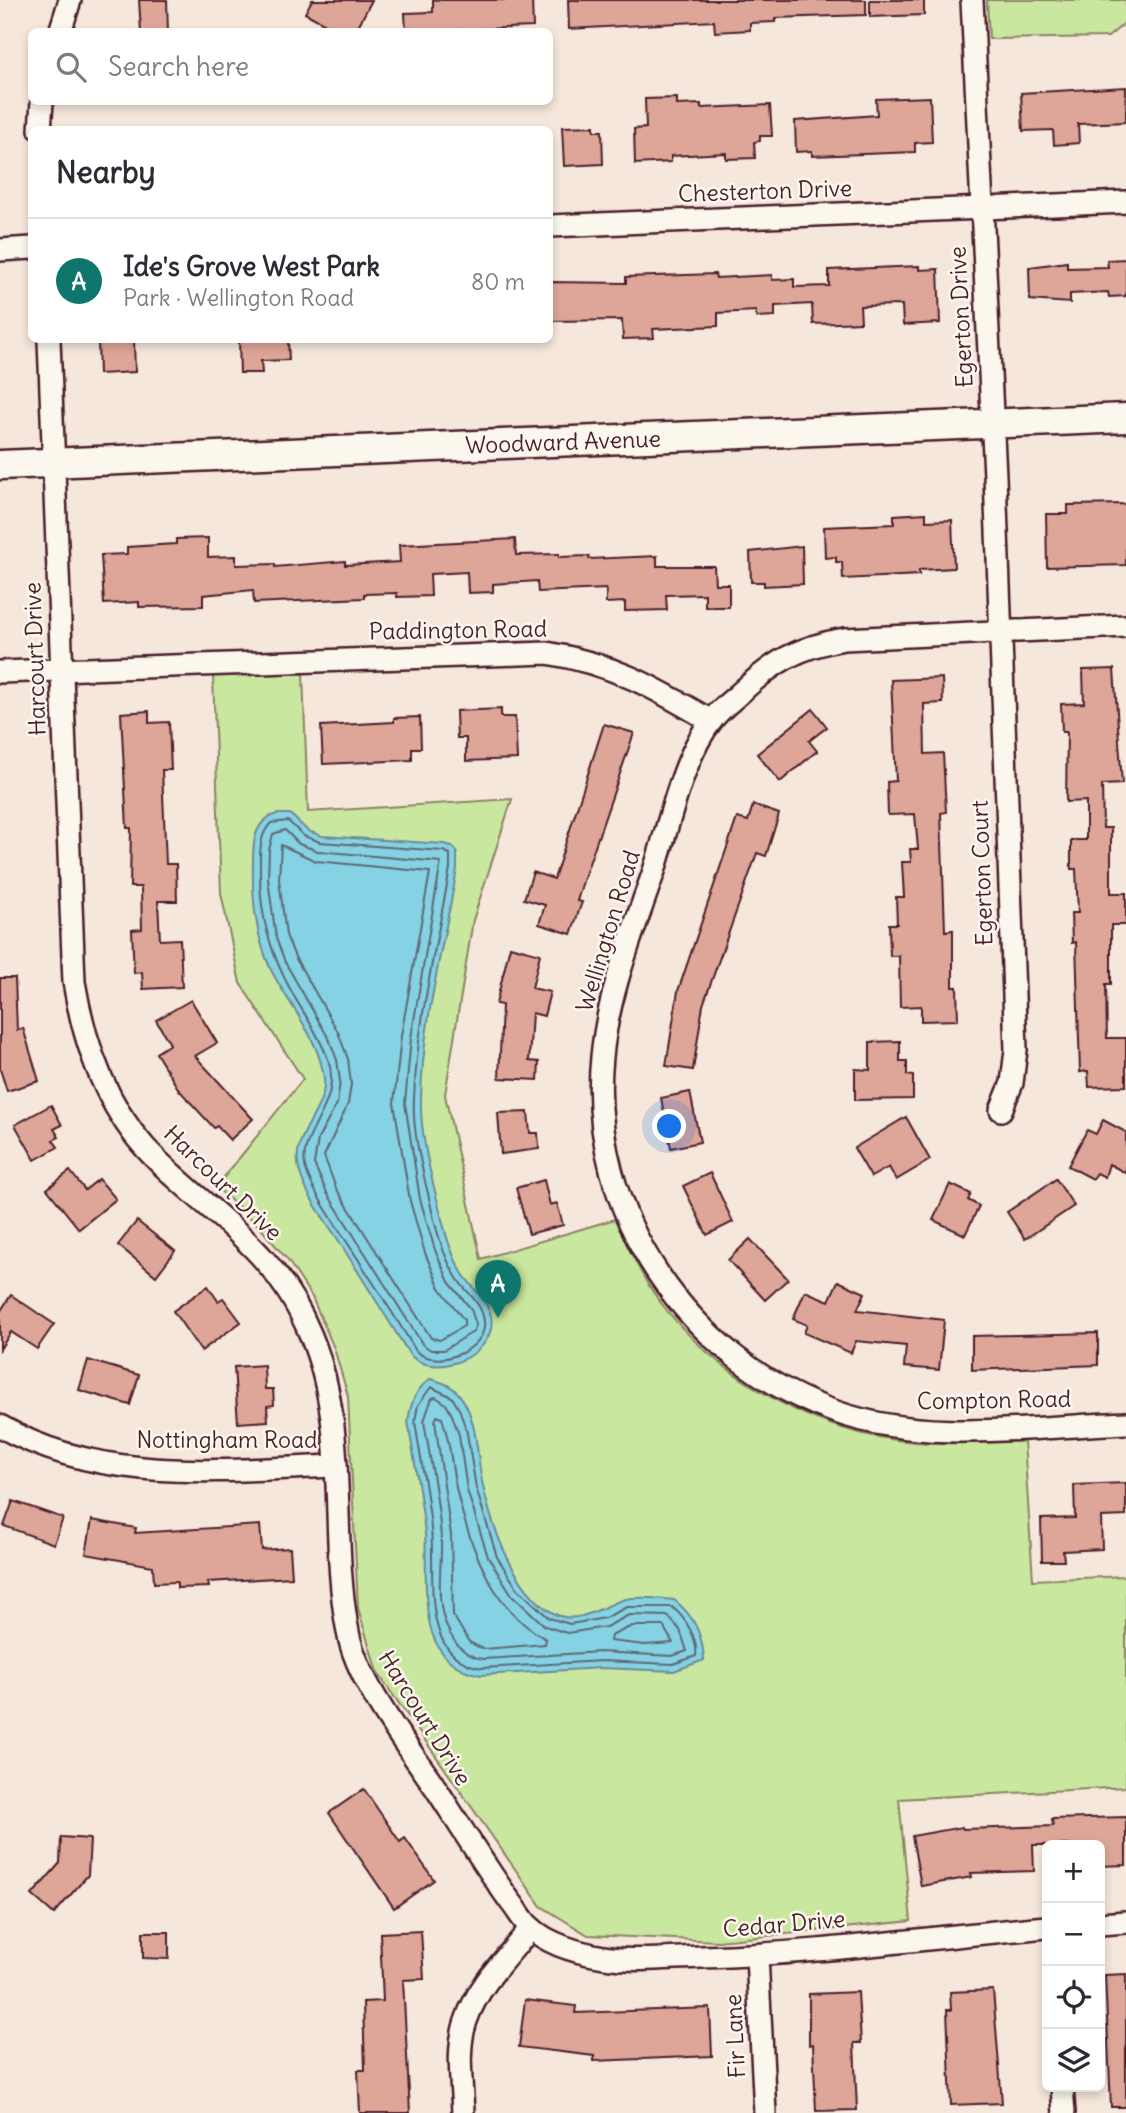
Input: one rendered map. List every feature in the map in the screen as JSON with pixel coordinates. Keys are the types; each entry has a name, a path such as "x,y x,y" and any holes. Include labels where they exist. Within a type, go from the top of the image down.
{"main road":[{"name":"Woodward Avenue","path":"0,465 1126,418"}],"street":[{"path":"61,28 70,0"},
{"name":"Egerton Drive","path":"972,0 999,631"},
{"path":"40,126 42,105"},
{"name":"Chesterton Drive","path":"553,226 1126,202"},
{"path":"0,250 28,248"},
{"name":"Harcourt Drive","path":"49,343 74,982 85,1039 117,1109 155,1159 251,1242 290,1294 313,1341 327,1386 336,1466 342,1596 348,1637 364,1677 499,1885 531,1928"},
{"path":"711,721 767,668 806,648 844,639 1126,626"},
{"name":"Egerton Court","path":"999,631 1016,1050 1013,1083 1001,1110"},
{"name":"Paddington Road","path":"0,672 547,653 600,664 635,677 711,721"},
{"name":"Wellington Road","path":"687,1312 648,1259 620,1198 605,1140 601,1060 614,989 688,767 711,721"},
{"name":"Compton Road","path":"687,1312 703,1332 768,1381 811,1403 863,1420 912,1429 962,1430 1126,1423"},
{"name":"Nottingham Road","path":"0,1426 52,1450 132,1468 173,1471 336,1466"},
{"path":"1105,1924 1126,1922"},
{"path":"463,2113 461,2069 465,2023 478,1993 531,1928"},
{"name":"Cedar Drive","path":"531,1928 557,1943 604,1957 757,1956 1042,1928"},
{"name":"Fir Lane","path":"757,1956 765,2113"},
{"path":"1062,2092 1063,2113"}],"green space":[{"path":"987,0 1126,0 1126,22 1108,37 989,39"},
{"path":"303,673 308,812 512,799 473,920 445,1095 481,1259 615,1219 640,1270 658,1299 705,1351 733,1373 795,1410 862,1434 928,1443 1024,1441 1033,1580 1126,1576 1126,1787 899,1799 911,1921 718,1941 588,1935 541,1906 377,1672 358,1608 348,1396 334,1348 312,1297 287,1259 256,1223 216,1187 303,1079 240,983 221,893 213,676"}],"water":[{"path":"277,814 290,814 308,831 322,836 444,844 457,851 457,869 425,1042 422,1124 431,1175 447,1238 458,1265 483,1299 492,1321 486,1340 479,1349 456,1362 431,1365 410,1355 315,1205 299,1169 300,1145 320,1102 324,1079 317,1050 271,970 258,930 253,875 255,838 264,821"},
{"path":"430,1379 452,1388 465,1403 476,1438 481,1475 492,1520 507,1558 528,1591 541,1604 564,1617 582,1616 626,1599 674,1600 687,1612 696,1627 704,1660 674,1671 601,1668 481,1675 459,1668 444,1655 434,1638 429,1619 425,1534 408,1421 414,1397"}],"building":[{"path":"139,0 167,0 168,28 141,28"},
{"path":"312,0 372,0 357,28 333,28 305,13"},
{"path":"433,0 532,0 533,27 406,28 405,13 433,12"},
{"path":"568,0 866,0 866,15 775,18 775,22 750,23 750,30 715,32 714,21 569,29"},
{"path":"870,0 924,0 924,15 870,17"},
{"path":"1126,87 1126,122 1078,124 1079,143 1054,145 1053,130 1023,131 1021,93"},
{"path":"930,97 932,142 915,143 915,152 812,156 812,151 796,152 795,121 877,115 876,99"},
{"path":"677,98 677,105 701,104 701,108 770,105 772,136 760,136 760,141 754,142 755,158 726,159 726,153 671,156 671,162 635,164 634,129 646,128 645,99"},
{"path":"594,126 594,131 602,131 603,164 564,166 562,127"},
{"path":"1126,259 1126,296 1109,297 1108,292 1070,294 1070,303 1030,300 1029,267 1067,262 1067,268 1108,267 1107,260"},
{"path":"919,266 919,270 938,269 940,323 903,325 902,305 860,306 861,322 813,324 812,304 775,306 775,316 756,317 756,311 718,313 718,326 653,329 654,338 623,339 622,320 553,321 553,282 626,283 626,277 715,274 716,278 772,275 772,280 794,279 794,287 829,286 829,270"},
{"path":"98,343 134,343 135,372 99,374"},
{"path":"239,343 288,343 289,360 261,361 262,373 240,373"},
{"path":"1126,504 1126,565 1047,567 1046,514 1068,514 1068,505"},
{"path":"926,513 926,521 952,520 954,568 919,570 919,575 843,579 842,562 836,562 836,557 825,558 824,527 894,524 894,515"},
{"path":"208,538 208,557 236,556 236,565 275,564 275,567 345,561 345,565 400,562 399,545 515,539 516,555 559,554 559,557 589,556 589,559 657,556 657,566 714,566 715,584 729,584 729,607 705,607 705,594 666,595 667,610 625,611 625,602 606,603 606,589 538,592 537,581 493,584 493,592 468,593 467,572 430,574 431,596 364,594 364,598 254,603 253,590 203,595 203,606 139,607 139,602 104,604 101,555 127,554 127,547 176,544 176,539"},
{"path":"802,546 803,584 764,586 764,582 751,582 750,552"},
{"path":"1114,669 1122,784 1102,785 1103,828 1111,828 1111,893 1126,893 1126,925 1111,925 1111,984 1106,984 1107,1038 1126,1038 1126,1086 1089,1087 1088,1071 1080,1072 1076,942 1072,943 1071,913 1078,913 1076,869 1071,869 1071,840 1086,840 1086,801 1066,802 1067,732 1062,732 1061,704 1084,703 1083,670"},
{"path":"942,678 943,703 924,704 925,754 943,753 946,812 941,813 945,931 953,930 953,987 957,987 958,1020 921,1021 921,1006 900,1007 899,956 890,956 889,924 897,924 896,897 904,897 902,862 911,862 910,849 918,849 915,814 888,815 887,782 896,781 891,680"},
{"path":"501,709 501,717 515,717 517,759 466,761 466,738 457,738 456,711"},
{"path":"813,709 827,727 809,741 817,751 780,782 757,754"},
{"path":"149,711 149,723 169,722 171,770 162,770 166,864 176,864 177,901 158,901 160,940 180,939 182,987 143,989 142,972 134,973 132,930 142,929 141,887 130,887 131,828 127,828 121,713"},
{"path":"420,717 421,748 412,748 412,760 323,764 321,726 394,722 394,718"},
{"path":"604,724 634,733 583,881 577,901 582,902 571,934 539,924 545,905 524,899 533,872 554,879"},
{"path":"753,805 779,814 766,856 757,853 703,1005 693,1070 666,1066 678,991 737,818 748,821"},
{"path":"510,946 540,954 532,988 550,992 544,1016 532,1013 529,1061 539,1062 538,1080 499,1078 502,1005 496,1004"},
{"path":"0,978 15,978 17,1030 23,1028 39,1081 7,1091 0,1069"},
{"path":"191,1000 217,1043 195,1056 253,1119 230,1140 217,1126 214,1128 179,1090 156,1053 170,1044 156,1020"},
{"path":"900,1041 900,1061 907,1061 907,1075 913,1076 913,1099 855,1100 855,1069 870,1070 870,1042"},
{"path":"690,1092 700,1142 671,1148 661,1098"},
{"path":"51,1105 62,1125 54,1129 59,1137 53,1140 58,1147 35,1160 15,1125"},
{"path":"528,1112 530,1133 538,1133 539,1149 501,1154 498,1113"},
{"path":"906,1117 930,1160 896,1180 889,1167 871,1177 854,1148"},
{"path":"1103,1120 1126,1132 1126,1173 1109,1164 1105,1177 1097,1173 1093,1179 1068,1166 1087,1130 1096,1134"},
{"path":"70,1171 85,1190 99,1179 116,1199 79,1229 47,1189"},
{"path":"710,1173 733,1222 707,1235 683,1186"},
{"path":"1056,1179 1074,1206 1025,1239 1007,1212"},
{"path":"544,1180 550,1205 557,1203 563,1225 529,1234 516,1188"},
{"path":"950,1184 971,1194 968,1200 979,1206 965,1235 933,1220"},
{"path":"137,1221 175,1251 156,1276 118,1245"},
{"path":"750,1239 788,1279 765,1300 728,1260"},
{"path":"838,1281 865,1293 857,1310 944,1320 939,1370 904,1367 906,1346 856,1341 851,1353 804,1333 807,1325 793,1319 805,1291 829,1301"},
{"path":"208,1286 218,1301 223,1298 241,1322 201,1351 173,1311"},
{"path":"11,1295 54,1324 37,1349 11,1332 0,1349 0,1312"},
{"path":"1098,1333 1098,1365 972,1370 972,1336"},
{"path":"88,1360 139,1375 130,1405 79,1390"},
{"path":"264,1365 265,1389 273,1389 274,1405 267,1406 268,1421 238,1423 234,1367"},
{"path":"1126,1483 1126,1516 1101,1517 1102,1549 1063,1551 1064,1561 1042,1561 1041,1519 1075,1518 1074,1485"},
{"path":"13,1501 63,1518 54,1544 4,1526"},
{"path":"92,1520 136,1528 135,1533 260,1525 262,1550 290,1548 292,1577 208,1582 209,1587 177,1588 177,1582 154,1583 153,1566 86,1554"},
{"path":"364,1789 400,1842 405,1838 434,1880 394,1908 329,1813"},
{"path":"1126,1817 1126,1865 1105,1866 1105,1840 1042,1840 1042,1845 1033,1845 1034,1871 971,1873 972,1877 921,1886 912,1836 962,1827 1053,1826 1052,1819"},
{"path":"61,1837 90,1839 88,1875 54,1914 32,1895 60,1863"},
{"path":"421,1931 424,1979 403,1980 410,2113 360,2113 358,2070 365,2070 363,2002 383,2001 380,1933"},
{"path":"143,1932 169,1932 169,1959 143,1958"},
{"path":"1126,1974 1126,2107 1111,2107 1105,1975"},
{"path":"993,1990 1002,2103 951,2105 947,2010 951,2010 950,1992"},
{"path":"858,1992 861,2043 854,2043 857,2110 816,2111 813,2044 809,2045 809,1994"},
{"path":"525,2000 576,2006 575,2013 710,2008 712,2056 594,2061 594,2056 519,2047"}],"place":[{"name":"Ide's Grove West Park","path":"498,1318"}]}
